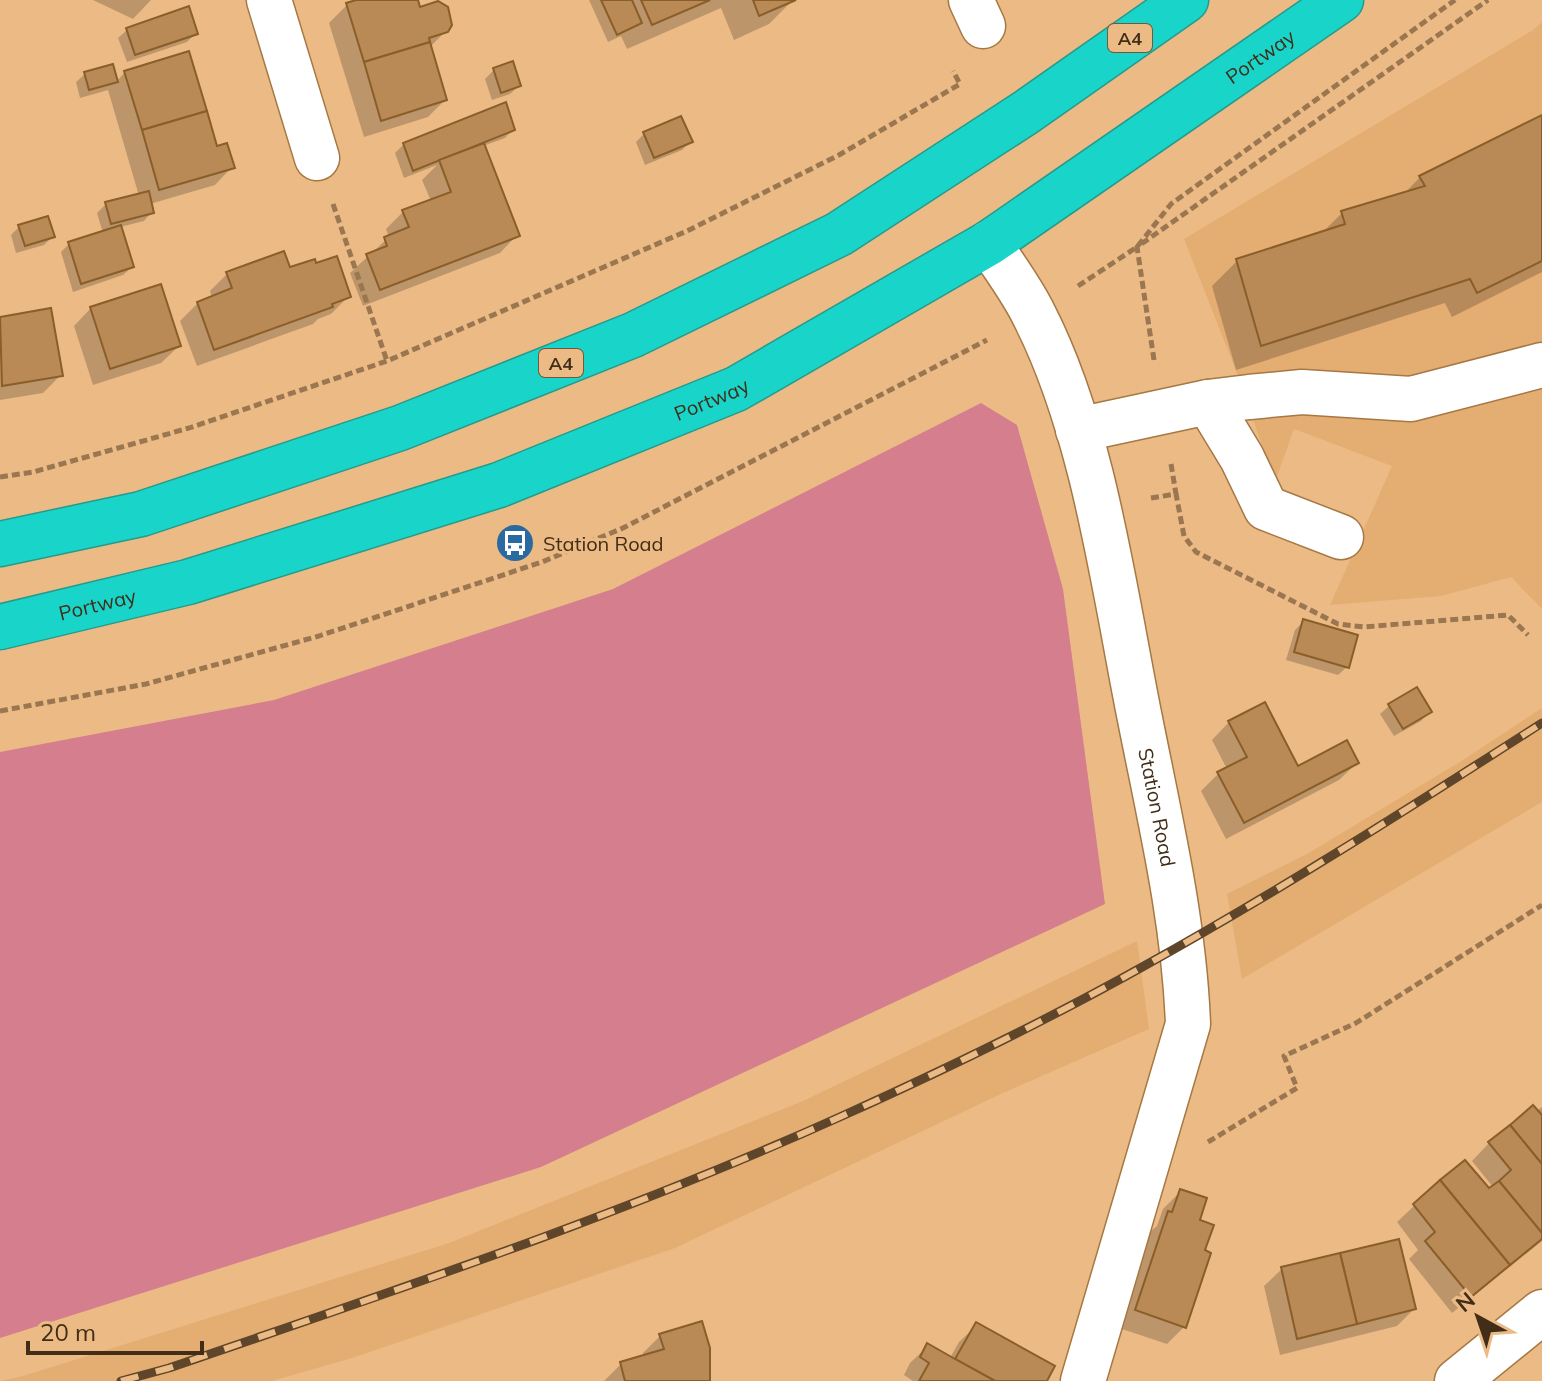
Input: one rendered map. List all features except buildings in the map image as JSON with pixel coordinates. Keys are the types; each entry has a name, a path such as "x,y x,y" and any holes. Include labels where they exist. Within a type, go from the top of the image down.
{"highway":[{"name":"A4","path":"0,544 141,514 400,428 633,335 839,234 1025,113 1186,0"},
{"name":"Portway","path":"0,627 188,582 499,485 736,389 989,243 1341,0"}],"street":[{"path":"269,0 317,158"},
{"name":"Station Road","path":"989,243 1034,315 1070,402 1078,430 1097,508 1175,895 1186,966 1188,1024 1142,1181 1095,1378"},
{"path":"1078,430 1208,402 1302,392 1411,399 1542,365"},
{"path":"1208,402 1242,458 1266,508 1341,537"},
{"path":"1457,1381 1542,1312"}],"path":[{"path":"1137,247 1488,0"},
{"path":"0,477 33,472 189,428 387,361 687,231 839,155 960,84 942,51 977,13"},
{"path":"317,158 387,361"},
{"path":"1142,1181 1297,1088 1284,1056 1356,1023 1542,905"}],"shaded area":[{"path":"1542,22 1542,609 1511,577 1441,596 1330,605 1392,466 1294,429 1275,482 1235,368 1184,239"},
{"path":"981,403 1017,425 1063,589 1105,904 541,1167 0,1338 0,752 274,700 613,589"},
{"path":"1542,708 1542,802 1242,979 1227,894 1307,854 1463,760"},
{"path":"1137,941 1149,1029 1003,1093 675,1248 352,1358 272,1381 1,1381 449,1243 803,1101"}],"railway":[{"path":"121,1381 169,1368 339,1310 593,1219 760,1152 880,1099 1032,1026 1194,937 1344,848 1542,723"}],"place":[{"name":"Station Road","path":"515,543"}]}
